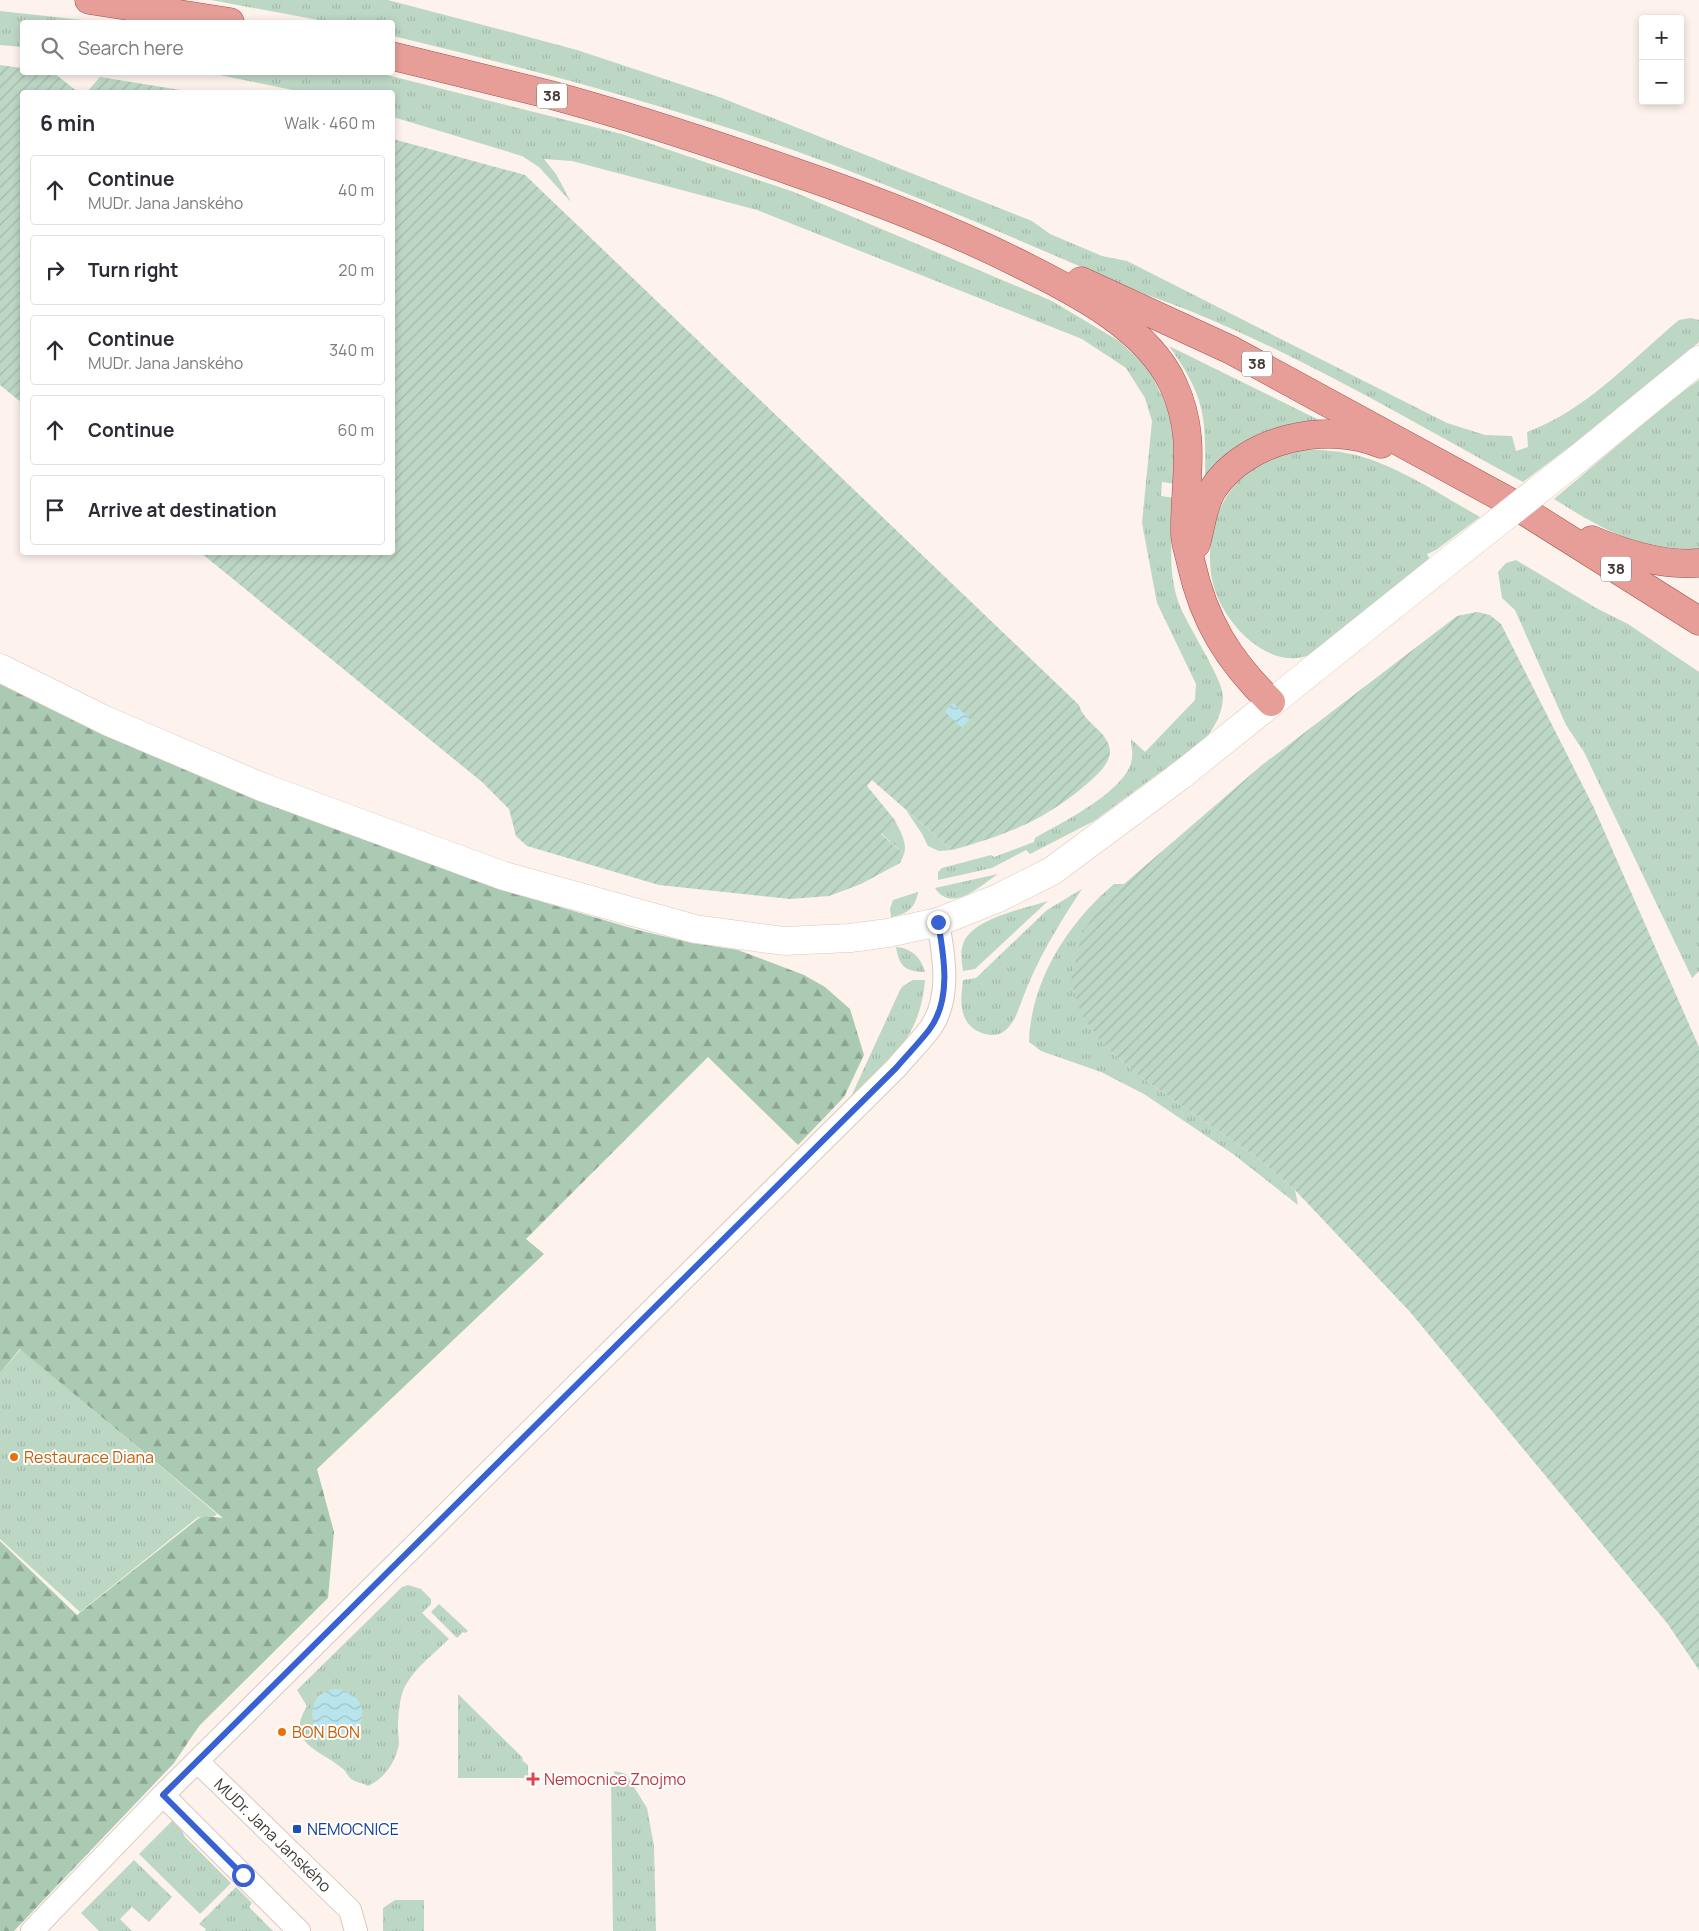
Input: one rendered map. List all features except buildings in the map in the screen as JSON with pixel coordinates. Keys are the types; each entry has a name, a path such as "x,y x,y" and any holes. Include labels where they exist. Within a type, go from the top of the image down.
{"main road":[{"path":"88,0 217,20"},
{"name":"38","path":"395,57 553,96 710,143 865,197 968,238 996,243 1231,350 1534,516 1699,621"},
{"path":"968,238 1095,304 1131,332 1165,370 1185,418 1189,472 1185,536 1196,587 1215,631 1240,668 1271,702"},
{"path":"0,668 107,721 262,787 504,876 641,916 695,929 784,941 888,934 938,922 996,899 1052,872 1180,776 1699,360"},
{"path":"1191,562 1212,489 1233,467 1251,454 1290,439 1315,435 1365,437 1480,486"},
{"path":"1534,516 1619,551 1653,560 1699,563"}],"street":[{"path":"32,1931 163,1795 896,1068 930,1029 939,1012 945,975 938,922"},
{"name":"MUDr. Jana Janského","path":"198,1762 350,1910 356,1931"},
{"path":"163,1795 299,1931"}],"green space":[{"path":"211,0 388,0 577,50 722,98 1032,221 1050,234 1102,256 1127,261 1447,423 1485,435 1512,436 1516,451 1528,447 1527,432 1549,423 1569,411 1608,383 1679,320 1691,318 1699,320 1699,342 1580,439 1523,482 1365,395 1284,353 1193,312 1137,291 876,181 729,128 618,94 395,36 395,20 318,20"},
{"path":"0,11 83,20 20,20 20,47 0,45"},
{"path":"0,65 20,68 20,75 57,75 75,90 20,90 20,401 0,385"},
{"path":"220,75 387,75 622,134 794,192 1052,301 1119,341 1148,368 1168,408 1174,435 1176,484 1162,482 1161,496 1175,498 1171,563 1178,601 1222,689 1221,710 1211,731 1204,740 1094,821 1030,854 1026,850 992,868 938,880 938,872 942,868 991,855 994,857 1034,842 1035,838 1092,804 1119,782 1128,770 1132,758 1131,739 1145,752 1195,700 1196,684 1157,603 1142,523 1152,421 1145,398 1126,368 1082,339 757,210 572,161 544,159 556,174 571,202 539,167 522,156 395,118 395,90 292,90"},
{"path":"100,77 181,90 89,90"},
{"path":"395,140 525,175 1079,705 1086,718 1106,739 1110,752 1102,769 1088,783 1040,817 1008,832 952,850 872,780 867,786 894,819 881,834 904,854 900,863 861,884 829,896 790,899 659,885 527,846 516,836 509,809 482,782 203,555 395,555"},
{"path":"1169,346 1321,421 1284,426 1256,437 1230,454 1205,480 1205,440 1201,409 1190,380"},
{"path":"1699,380 1699,551 1659,548 1623,537 1588,520 1554,499 1675,397"},
{"path":"1306,449 1356,455 1372,460 1420,482 1480,517 1436,550 1427,554 1430,560 1325,646 1312,654 1295,658 1279,656 1263,650 1235,626 1217,595 1212,579 1210,547 1217,516 1232,488 1243,476 1268,460"},
{"path":"1516,560 1596,608 1628,624 1699,672 1699,971 1692,978 1584,752 1566,725 1515,610 1502,598 1498,572 1506,563"},
{"path":"1477,612 1490,615 1501,624 1594,808 1699,1047 1699,1670 1667,1623 1411,1313 1295,1190 1255,1156 1139,1076 1104,1045 1081,1014 1071,981 1082,934 1102,903 1262,765 1457,616"},
{"path":"0,684 101,734 257,800 499,889 638,930 692,943 738,950 804,975 825,987 850,1009 864,1055 844,1097 798,1145 708,1057 526,1239 544,1254 317,1469 334,1532 328,1598 199,1726 174,1763 14,1931 0,1931 0,1541 77,1615 199,1518 206,1516 223,1518 20,1349 0,1373"},
{"path":"906,810 952,850 939,851 928,846"},
{"path":"894,819 904,840 904,854 881,833"},
{"path":"998,874 975,890 958,898 942,895 935,888"},
{"path":"1114,884 1124,884 1102,903 1104,1045 1139,1076 1255,1156 1295,1190 1298,1205 1233,1154 1144,1094 1101,1072 1041,1051 1029,1042 1031,1019 1037,997 1055,954 1082,916"},
{"path":"1082,889 1056,929 1041,957 1010,1026 996,1035 984,1034 974,1029 965,1019 963,1013 961,1000 963,980 976,978 1047,910"},
{"path":"918,892 915,903 909,910 891,917 890,909 893,900"},
{"path":"1048,901 975,969 963,971 962,947 968,935 977,927 1013,911"},
{"path":"896,947 906,949 915,954 925,972 912,971 904,967 899,959"},
{"path":"913,980 925,980 917,1018 890,1060 850,1099 900,990"},
{"path":"21,1349 217,1514 215,1516 198,1517 80,1612 0,1539 0,1373"},
{"path":"408,1585 421,1589 431,1599 431,1604 422,1613 449,1639 422,1664 405,1686 399,1707 399,1744 396,1754 391,1766 383,1775 368,1786 349,1777 344,1770 315,1750 302,1737 300,1729 301,1719 307,1706 297,1690 402,1587","holes":["335,1691 347,1691 353,1695 362,1712 359,1724 355,1730 350,1735 323,1734 317,1725 314,1713 314,1707 319,1696 326,1692"]},
{"path":"439,1604 468,1631 463,1632 457,1638 431,1612"},
{"path":"458,1694 523,1758 522,1760 528,1765 528,1778 458,1778"},
{"path":"615,1771 626,1774 647,1808 654,1846 656,1931 613,1931 611,1781"},
{"path":"175,1818 185,1837 231,1883 200,1914 139,1854"},
{"path":"134,1860 172,1897 149,1922 132,1907 120,1919 132,1931 99,1931 81,1913"},
{"path":"236,1887 252,1903 249,1907 273,1931 205,1931 206,1929 199,1924"},
{"path":"395,1900 424,1900 424,1931 383,1931 383,1908"}],"water":[{"path":"953,703 970,719 962,728 945,712"},
{"path":"337,1689 351,1693 358,1700 362,1714 358,1728 351,1735 337,1739 323,1735 316,1728 312,1714 316,1700 323,1693"}],"place":[{"name":"Restaurace Diana","path":"14,1457"},
{"name":"BON BON","path":"282,1732"},
{"name":"Nemocnice Znojmo","path":"533,1779"},
{"name":"NEMOCNICE","path":"297,1829"}],"route":[{"path":"243,1875 163,1795 896,1068 930,1029 939,1012 945,975 938,922"}]}
